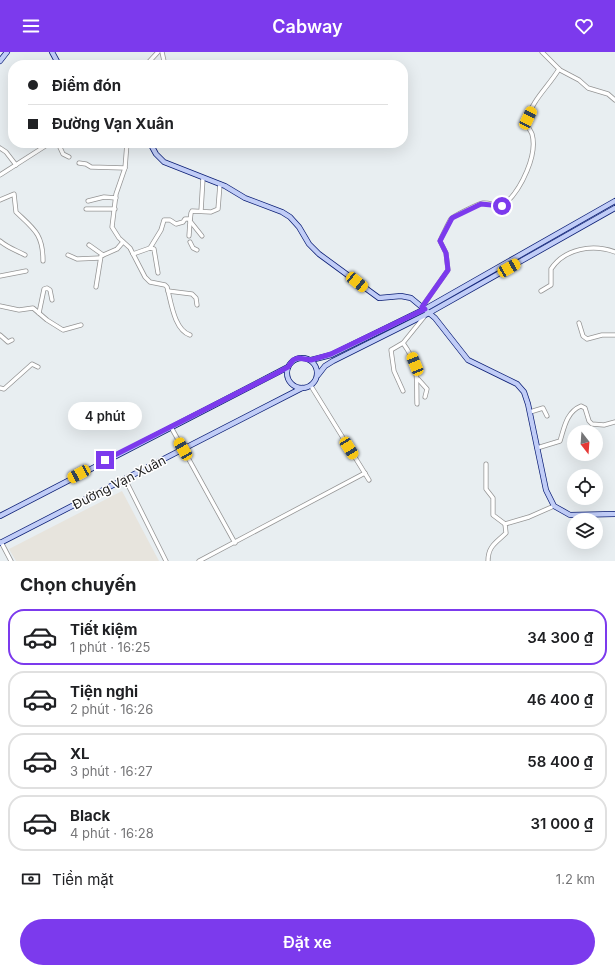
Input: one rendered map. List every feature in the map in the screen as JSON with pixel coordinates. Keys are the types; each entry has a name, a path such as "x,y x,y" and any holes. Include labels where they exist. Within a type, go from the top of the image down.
{"street":[{"path":"0,61 7,52"},
{"path":"151,60 158,52"},
{"path":"542,52 559,69 579,80 588,88 608,94 615,100"},
{"path":"423,308 448,270 446,253 440,241 450,220 481,204 500,206 504,204 515,192 525,177 533,147 532,134 529,130 528,120 542,90 552,81 559,69"},
{"path":"0,148 7,153 16,166"},
{"path":"0,175 43,148"},
{"path":"61,148 64,154 69,157"},
{"path":"127,148 125,168 116,198 112,227 119,238 130,248 145,277 150,282 165,285 168,291 172,310 181,328 190,335"},
{"path":"153,148 156,154 164,162 220,184 245,198 282,212 290,217 299,227 309,244 319,254 376,296 382,298 406,296 423,308 472,363 519,386 524,392 530,412 546,490 554,506 570,515 615,514"},
{"path":"79,163 86,164 91,167 125,168"},
{"path":"201,211 203,178"},
{"path":"189,236 191,212 211,212 218,209 220,184"},
{"path":"0,200 14,194 16,212 28,221 41,239 43,261"},
{"path":"88,201 104,197 116,198"},
{"path":"615,201 423,308 331,354 311,360 298,358 293,360 288,367 287,372 289,381 297,387 302,388 311,386 325,366 333,360 427,314 615,208"},
{"path":"86,209 115,209"},
{"path":"133,254 150,248 161,230 164,220 170,220 176,224 183,222 185,219 190,220"},
{"path":"190,220 202,236"},
{"path":"0,241 10,249 18,251 24,255"},
{"path":"68,254 77,258 101,257 117,249 123,242"},
{"path":"190,242 193,248 197,250"},
{"path":"89,245 101,257"},
{"path":"541,291 551,285 551,269 560,258 572,252 598,247 615,252"},
{"path":"150,248 155,250 158,274"},
{"path":"96,287 101,257"},
{"path":"0,276 26,271"},
{"path":"39,313 44,289 47,288 52,292 52,300"},
{"path":"168,291 192,294 196,298 197,305"},
{"path":"0,306 19,310 33,308 47,320 63,330 81,325"},
{"path":"403,391 394,371 390,350 403,343 427,314"},
{"path":"579,323 583,336 587,339 602,335 615,335"},
{"path":"0,335 8,342 12,340"},
{"path":"403,343 412,356 418,379 417,404"},
{"path":"311,360 316,364 318,375"},
{"path":"0,388 4,389 32,364 38,367"},
{"name":"Đường Vạn Xuân","path":"0,516 288,367"},
{"path":"418,379 427,389 425,397"},
{"path":"311,386 369,480"},
{"name":"Đường Vạn Xuân","path":"1,543 302,388"},
{"path":"537,448 560,441 564,425 575,410 581,406 585,408 589,421 592,424 604,425 615,422"},
{"path":"530,412 543,408 547,416"},
{"path":"171,427 235,543"},
{"path":"486,464 486,489 492,497 493,515 505,524 506,533 490,547 488,561"},
{"path":"199,561 365,474"},
{"path":"125,480 166,561"},
{"path":"505,524 529,517 554,506"},
{"path":"1,543 11,561"}],"shaded area":[{"path":"122,491 159,561 16,561 9,549"}],"route":[{"path":"105,460 275,374 288,367 293,360 302,357 311,360 324,357 425,309 422,307 446,275 448,270 446,253 440,241 448,228 450,220 484,203 502,206"}]}
